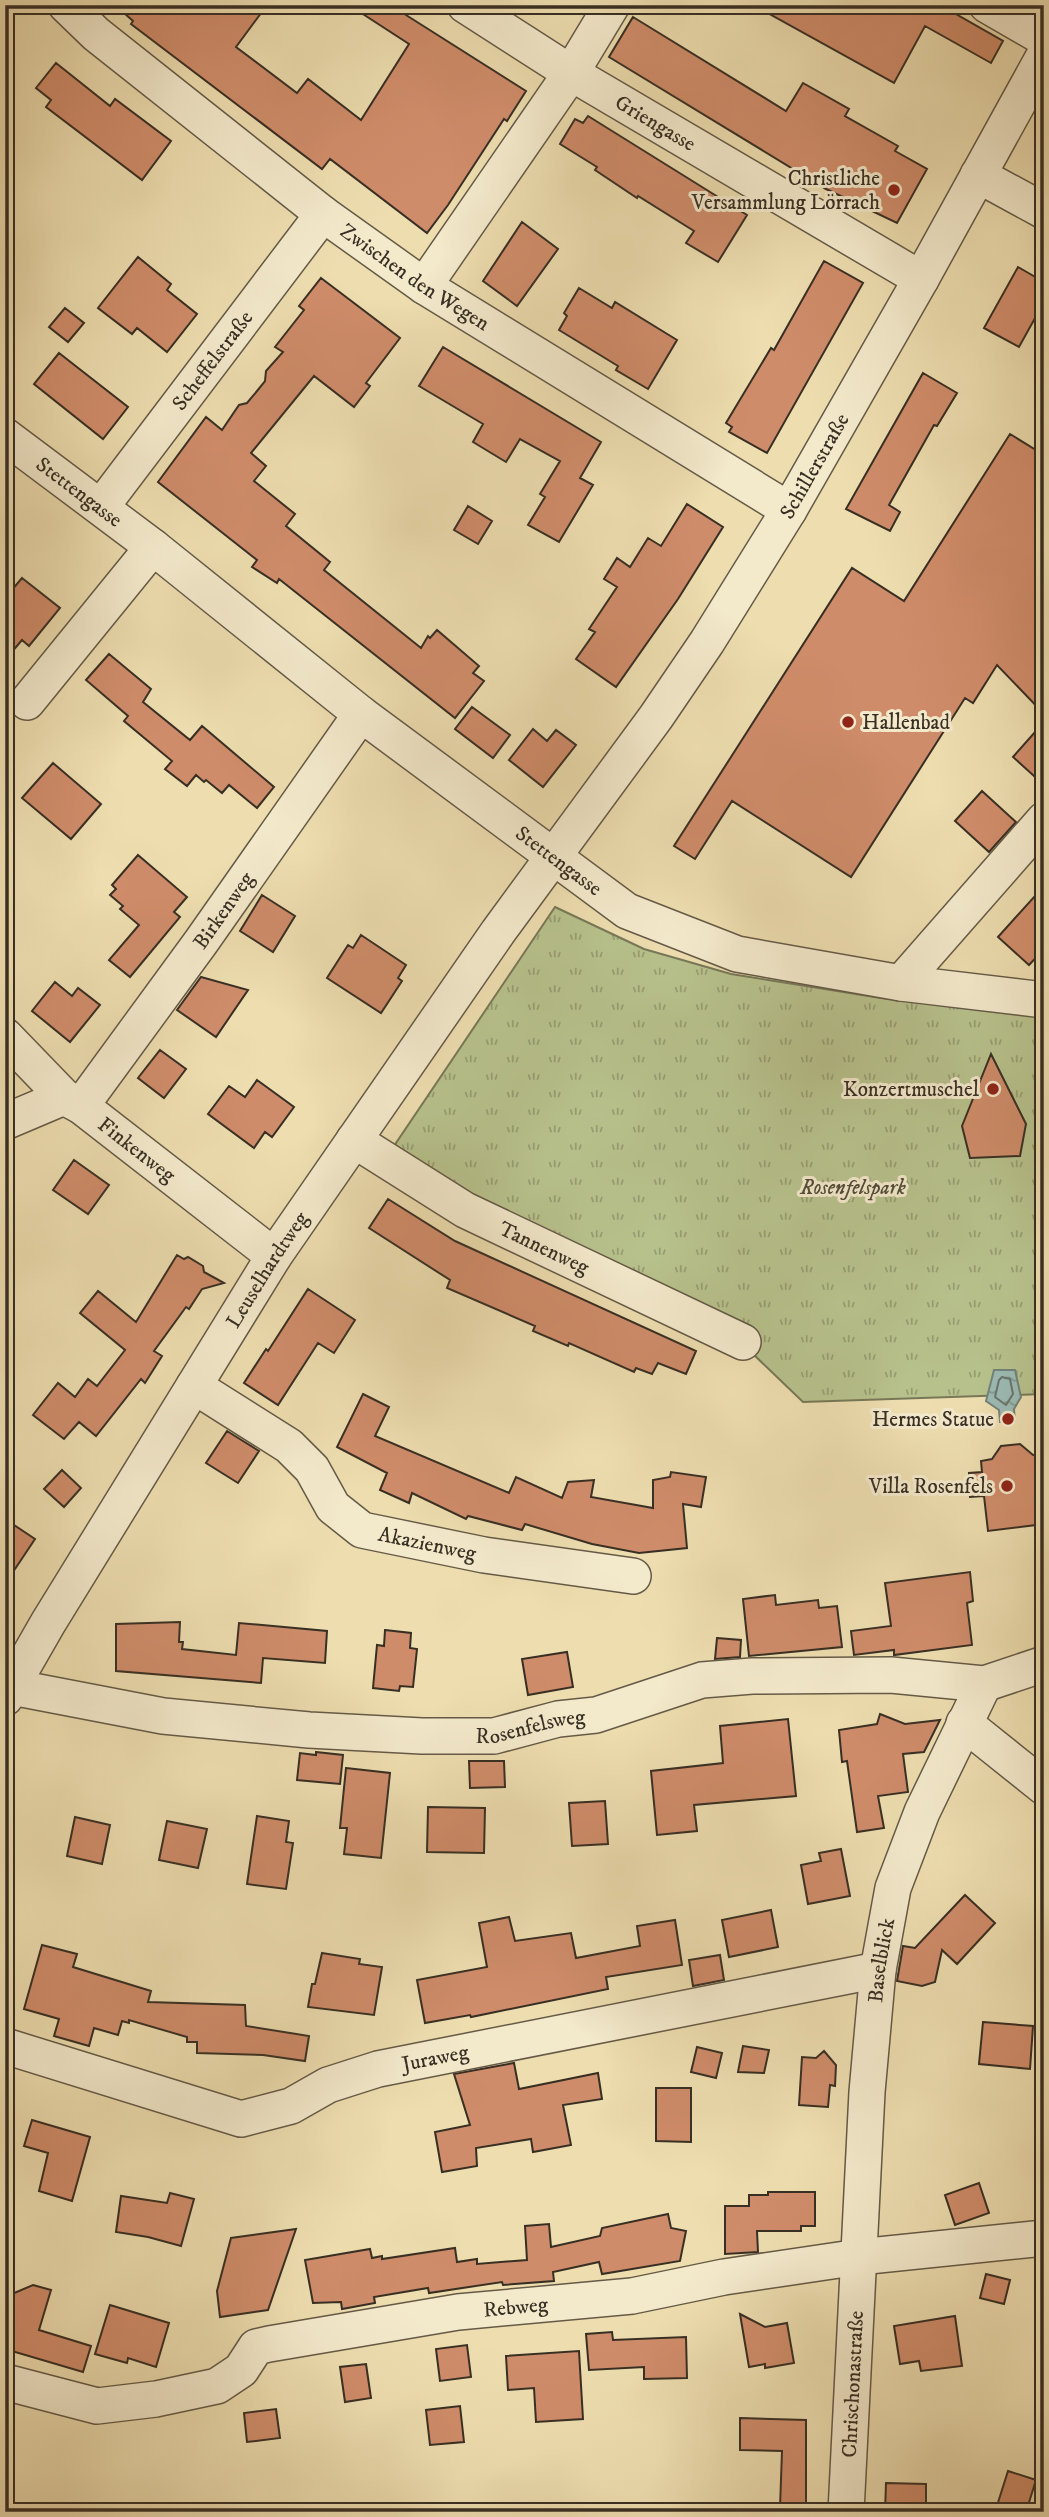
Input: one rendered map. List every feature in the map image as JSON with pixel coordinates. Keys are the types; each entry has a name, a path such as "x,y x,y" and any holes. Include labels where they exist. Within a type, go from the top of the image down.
{"street":[{"name":"Zwischen den Wegen","path":"66,5 96,34 323,214 424,286 789,510"},
{"name":"Griengasse","path":"465,5 571,73 921,279"},
{"path":"424,286 571,73 612,5"},
{"path":"987,5 1044,38"},
{"name":"Schillerstraße","path":"553,856 681,682 789,510 1044,56"},
{"path":"978,175 1044,211"},
{"name":"Scheffelstraße","path":"101,507 323,214"},
{"name":"Stettengasse","path":"5,436 153,547 361,713 628,911 737,954 901,983 1044,1000"},
{"path":"27,702 153,547"},
{"name":"Birkenweg","path":"72,1101 201,942 361,713"},
{"path":"901,983 1044,820"},
{"name":"Leuselhardtweg","path":"9,1692 55,1611 274,1256 553,856"},
{"name":"Finkenweg","path":"5,1036 72,1101 274,1256"},
{"path":"5,1122 72,1101"},
{"name":"Tannenweg","path":"354,1140 465,1210 743,1342"},
{"name":"Akazienweg","path":"194,1386 289,1447 312,1469 333,1507 362,1530 484,1555 633,1576"},
{"name":"Rosenfelsweg","path":"9,1692 163,1716 309,1730 422,1736 494,1736 558,1718 596,1715 702,1680 752,1676 891,1675 984,1684 1044,1664"},
{"name":"Baselblick","path":"859,2257 867,2092 878,1970 893,1888 922,1812 984,1684"},
{"path":"964,1723 1044,1787"},
{"name":"Juraweg","path":"5,2046 240,2119 290,2106 328,2085 378,2069 878,1970"},
{"name":"Rebweg","path":"5,2382 97,2406 156,2399 217,2386 241,2370 256,2347 458,2312 632,2295 724,2277 859,2257 1044,2238"},
{"name":"Chrischonastraße","path":"846,2512 859,2257"}],"green space":[{"name":"Rosenfelspark","path":"555,907 644,949 731,974 881,998 1044,1017 1044,1394 803,1402 725,1327 390,1152"}],"water":[{"path":"994,1370 1015,1370 1021,1397 1014,1409 1015,1421 1000,1422 999,1410 986,1401"}],"building":[{"path":"115,5 267,5 236,47 297,93 308,79 361,120 409,44 349,5 412,5 406,15 526,91 427,233 330,159 322,169 131,24 133,21"},
{"path":"753,5 940,5 1003,41 991,63 925,26 894,83"},
{"path":"633,17 786,111 803,83 849,109 845,116 898,146 895,151 927,169 897,223 826,189 609,57"},
{"path":"56,63 110,106 115,99 171,141 142,180 46,107 51,100 36,88"},
{"path":"588,116 747,215 718,262 686,243 694,231 638,196 637,198 595,170 597,167 560,144 575,119 583,123"},
{"path":"522,222 558,249 517,306 483,281"},
{"path":"138,257 171,284 167,290 197,314 167,352 137,328 132,334 98,308"},
{"path":"824,261 863,283 767,453 729,432 732,427 726,423 771,348 774,350"},
{"path":"1018,267 1044,282 1044,302 1019,347 984,328"},
{"path":"321,278 400,338 366,383 370,386 354,407 314,376 251,453 266,466 254,481 295,514 286,526 330,562 324,570 421,648 428,636 430,638 437,630 479,666 473,673 484,681 455,718 279,579 277,583 252,567 257,560 158,482 206,417 222,430 239,405 247,403 265,381 266,371 283,352 275,347 304,310 299,306"},
{"path":"579,288 612,308 615,302 677,340 648,389 616,370 618,366 559,330 567,316 564,313"},
{"path":"65,308 84,323 68,342 49,327"},
{"path":"443,347 601,442 580,478 593,485 559,542 528,525 545,497 540,494 560,461 520,439 506,462 473,442 483,424 419,386"},
{"path":"59,353 128,407 103,439 34,384"},
{"path":"923,373 957,393 937,426 934,425 889,505 900,512 890,531 846,509"},
{"path":"1010,434 1044,455 1044,659 1035,673 1044,682 1044,714 997,665 973,703 965,698 851,877 732,801 695,859 674,846 852,568 904,601"},
{"path":"687,504 723,527 678,599 616,687 576,659 595,632 589,629 617,587 604,579 617,558 630,567 648,538 661,546"},
{"path":"468,506 492,521 478,544 454,530"},
{"path":"22,578 60,608 29,646 22,640 5,660 5,598"},
{"path":"109,654 151,689 143,702 190,740 202,726 274,787 257,808 229,785 222,793 196,775 187,786 165,769 172,761 124,721 128,716 86,680"},
{"path":"472,707 510,735 493,758 455,729"},
{"path":"1044,722 1044,785 1013,757"},
{"path":"533,729 547,741 556,730 576,745 543,787 509,760"},
{"path":"53,763 101,804 71,839 22,798"},
{"path":"982,791 1016,822 989,852 955,821"},
{"path":"138,855 187,897 174,912 180,917 130,977 109,960 139,925 120,909 123,906 110,895 116,889 112,885"},
{"path":"1044,886 1044,949 1029,965 998,937"},
{"path":"262,895 295,916 273,952 240,931"},
{"path":"361,935 406,965 398,978 402,981 381,1013 327,978 348,945 353,948"},
{"path":"201,977 248,990 216,1037 177,1010"},
{"path":"55,982 72,996 78,988 100,1005 70,1042 32,1011"},
{"path":"160,1050 186,1069 164,1098 138,1078"},
{"name":"Konzertmuschel","path":"991,1054 1026,1124 1020,1156 970,1158 962,1126"},
{"path":"257,1080 294,1107 272,1137 265,1132 254,1148 208,1114 229,1086 245,1097"},
{"path":"74,1160 109,1185 88,1214 53,1190"},
{"path":"388,1199 455,1241 696,1351 686,1374 658,1363 652,1374 636,1368 634,1372 569,1343 568,1346 533,1331 535,1326 447,1288 450,1280 369,1228"},
{"path":"177,1255 184,1259 188,1257 203,1266 204,1272 224,1283 202,1289 189,1309 186,1307 154,1351 162,1356 145,1383 141,1379 96,1436 79,1422 64,1439 33,1415 58,1383 75,1397 88,1379 97,1386 125,1350 80,1313 98,1291 136,1322"},
{"path":"308,1289 355,1320 334,1353 318,1343 278,1405 244,1383"},
{"path":"363,1394 389,1407 375,1436 509,1493 516,1477 562,1498 568,1482 594,1480 591,1497 653,1508 653,1480 670,1477 671,1472 706,1477 701,1507 683,1504 687,1548 639,1553 592,1544 525,1524 522,1530 468,1516 466,1519 412,1493 409,1503 380,1490 387,1473 337,1447"},
{"path":"227,1431 259,1451 238,1483 206,1463"},
{"name":"Villa Rosenfels","path":"1020,1444 1033,1455 1044,1453 1044,1524 988,1531 984,1496 970,1497 969,1473 982,1472 981,1461 992,1459 1001,1446"},
{"path":"62,1470 81,1488 64,1507 44,1489"},
{"path":"5,1519 35,1539 5,1584"},
{"path":"970,1572 973,1601 967,1603 972,1645 894,1655 894,1650 854,1655 851,1631 891,1626 885,1583"},
{"path":"775,1595 776,1605 818,1600 819,1608 837,1606 842,1647 749,1656 743,1599"},
{"path":"180,1622 179,1642 183,1642 182,1649 236,1655 239,1623 327,1631 325,1663 263,1658 261,1683 116,1671 116,1624"},
{"path":"385,1630 411,1633 410,1648 417,1649 413,1687 400,1686 399,1691 373,1688 377,1645 384,1646"},
{"path":"717,1638 741,1640 740,1657 715,1659"},
{"path":"567,1652 573,1687 528,1695 522,1659"},
{"path":"880,1714 905,1724 940,1720 924,1752 903,1754 908,1792 878,1796 884,1828 857,1832 847,1761 842,1762 839,1730 877,1724"},
{"path":"788,1719 796,1796 694,1805 697,1831 657,1835 651,1771 723,1763 720,1726"},
{"path":"316,1752 343,1755 340,1784 297,1780 300,1753 316,1755"},
{"path":"469,1761 504,1761 505,1787 470,1788"},
{"path":"346,1768 390,1773 381,1858 344,1854 347,1828 340,1828"},
{"path":"605,1801 608,1844 572,1846 569,1803"},
{"path":"428,1807 485,1808 484,1853 427,1852"},
{"path":"257,1816 289,1821 286,1842 293,1843 286,1889 247,1884"},
{"path":"75,1817 110,1825 102,1864 67,1856"},
{"path":"167,1821 207,1829 198,1868 159,1860"},
{"path":"841,1849 850,1896 808,1904 801,1865 821,1861 819,1853"},
{"path":"965,1895 995,1923 957,1964 942,1950 935,1982 922,1986 897,1981 903,1946 915,1948"},
{"path":"771,1910 778,1947 729,1957 722,1920"},
{"path":"509,1917 515,1941 571,1933 576,1958 640,1946 637,1926 675,1920 682,1965 606,1977 608,1989 471,2017 470,2015 425,2023 417,1980 487,1967 479,1923"},
{"path":"42,1945 77,1954 73,1967 151,1991 148,2002 245,2005 246,2026 309,2036 305,2061 263,2055 197,2053 197,2042 187,2042 187,2037 129,2020 129,2023 122,2021 118,2035 94,2028 89,2046 54,2036 59,2019 24,2009"},
{"path":"322,1953 360,1959 359,1964 382,1967 374,2015 308,2007"},
{"path":"720,1955 724,1980 693,1986 689,1960"},
{"path":"983,2022 1033,2026 1030,2069 979,2064"},
{"path":"743,2046 769,2050 764,2073 738,2072"},
{"path":"697,2047 722,2053 716,2078 691,2072"},
{"path":"824,2051 836,2065 835,2086 830,2085 828,2107 799,2105 802,2057 816,2058"},
{"path":"514,2063 519,2089 598,2073 602,2099 563,2105 571,2145 533,2152 531,2139 476,2148 477,2166 442,2172 435,2132 470,2125 454,2074"},
{"path":"656,2088 691,2088 691,2142 656,2141"},
{"path":"32,2120 90,2137 72,2201 39,2191 48,2153 24,2146"},
{"path":"979,2183 989,2213 955,2225 945,2195"},
{"path":"768,2192 815,2192 815,2226 801,2226 801,2231 757,2231 758,2252 725,2254 725,2206 749,2206 749,2195 768,2195"},
{"path":"170,2193 194,2199 181,2246 116,2232 121,2196 167,2203"},
{"path":"668,2214 671,2228 686,2231 680,2261 602,2274 599,2262 553,2272 554,2281 503,2285 502,2282 429,2293 428,2288 374,2297 375,2303 342,2309 341,2302 313,2303 305,2260 370,2249 372,2258 382,2256 382,2259 455,2248 457,2262 477,2259 477,2264 527,2260 525,2226 549,2224 551,2247 600,2236 602,2228"},
{"path":"296,2229 268,2310 220,2317 217,2291 231,2238"},
{"path":"986,2274 1010,2280 1004,2304 980,2298"},
{"path":"33,2285 51,2290 39,2330 91,2346 83,2372 5,2349 5,2297"},
{"path":"110,2305 169,2323 156,2367 128,2358 127,2363 95,2354"},
{"path":"740,2314 765,2327 787,2323 794,2363 765,2368 765,2364 749,2367"},
{"path":"955,2316 962,2366 921,2371 919,2361 900,2364 894,2326"},
{"path":"612,2332 613,2340 686,2337 687,2378 644,2379 644,2367 589,2370 586,2334"},
{"path":"467,2345 471,2377 440,2381 436,2349"},
{"path":"579,2351 583,2419 536,2422 534,2388 508,2390 506,2356"},
{"path":"366,2364 371,2398 345,2402 340,2367"},
{"path":"460,2406 464,2442 430,2445 426,2410"},
{"path":"276,2409 280,2438 247,2442 244,2413"},
{"path":"740,2418 806,2420 806,2510 780,2508 782,2451 740,2450"},
{"path":"1008,2471 1036,2480 1026,2512 995,2512"},
{"path":"886,2483 926,2484 926,2512 885,2512"}],"place":[{"name":"Christliche Versammlung Lörrach","path":"894,190"},
{"name":"Hallenbad","path":"848,722"},
{"name":"Konzertmuschel","path":"993,1089"},
{"name":"Hermes Statue","path":"1008,1419"},
{"name":"Villa Rosenfels","path":"1007,1486"}]}
